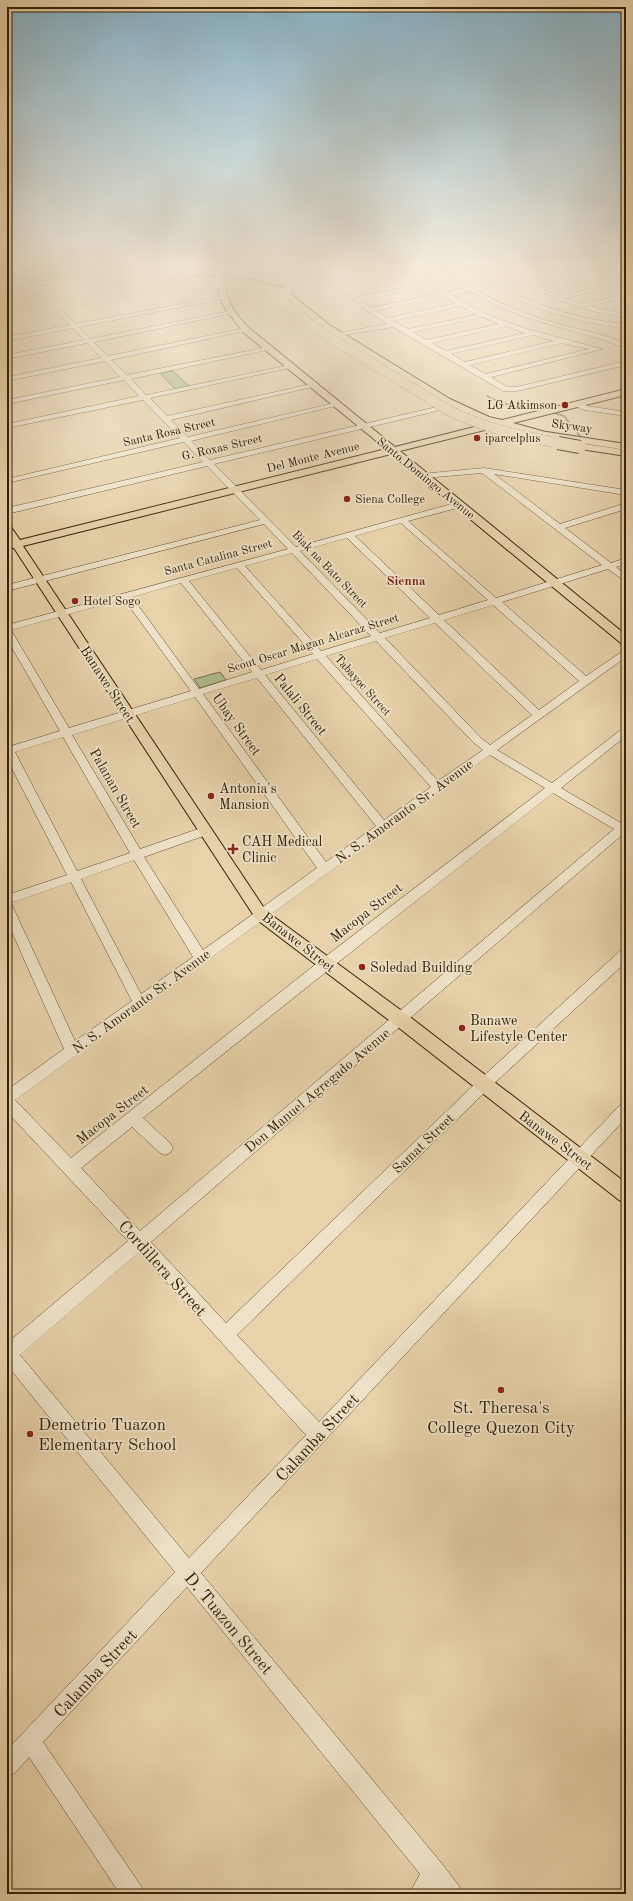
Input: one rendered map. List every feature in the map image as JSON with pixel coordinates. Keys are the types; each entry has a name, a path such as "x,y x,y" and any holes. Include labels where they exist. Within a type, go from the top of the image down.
{"highway":[{"name":"Skyway","path":"362,353 463,414 516,428 626,453"},
{"name":"Skyway","path":"370,353 451,401 493,424 626,446"}],"main road":[{"name":"Santo Domingo Avenue","path":"273,353 626,641"},
{"path":"357,353 442,408 467,420 493,424"},
{"path":"361,353 447,401 493,424 537,440 626,453"},
{"path":"516,428 544,412 626,392"},
{"name":"Del Monte Avenue","path":"12,545 493,424"},
{"name":"Banawe Street","path":"7,529 12,545 40,580 63,613 127,713 261,915 400,1019 483,1085 626,1194"}],"street":[{"path":"7,356 25,353"},
{"name":"Biak na Bato Street","path":"100,353 266,521 477,740 489,750 625,828"},
{"path":"7,379 132,353"},
{"path":"7,402 250,353"},
{"path":"443,354 449,353"},
{"path":"463,365 514,353"},
{"path":"483,377 584,353"},
{"path":"443,354 504,388 517,389 626,363"},
{"path":"7,426 290,367"},
{"path":"165,419 312,386"},
{"path":"118,393 125,401"},
{"path":"578,404 585,408 626,414"},
{"name":"Santa Rosa Street","path":"7,481 335,405"},
{"name":"G. Roxas Street","path":"7,511 442,408"},
{"path":"484,470 626,579"},
{"path":"424,476 484,470 626,493"},
{"name":"Santa Catalina Street","path":"7,628 458,505"},
{"path":"558,527 626,506"},
{"path":"402,520 586,681"},
{"path":"7,588 266,521"},
{"path":"349,535 539,716"},
{"name":"Scout Oscar Magan Alcaraz Street","path":"7,749 626,561"},
{"name":"Tabayoc Street","path":"239,565 437,787"},
{"name":"Palali Street","path":"184,580 382,826"},
{"name":"Ubay Street","path":"127,596 324,868"},
{"name":"Palanan Street","path":"7,632 137,855 201,958"},
{"name":"N. S. Amoranto Sr. Avenue","path":"7,1098 382,826 539,716 626,652"},
{"name":"Macopa Street","path":"71,1167 326,964 626,730"},
{"path":"7,749 139,1002"},
{"name":"Don Manuel Agregado Avenue","path":"8,1354 138,1241 625,828"},
{"path":"7,900 205,831"},
{"path":"7,907 72,1050"},
{"name":"Samat Street","path":"224,1335 483,1085 626,954"},
{"name":"Cordillera Street","path":"7,1102 71,1167 224,1335 319,1435"},
{"name":"Calamba Street","path":"7,1765 626,1108"},
{"path":"133,1118 164,1148"},
{"name":"D. Tuazon Street","path":"8,1354 451,1894"},
{"path":"30,1741 132,1894"},
{"path":"420,1894 435,1873"}],"shaded area":[{"path":"173,371 189,386 175,389 160,373"},
{"path":"220,672 226,680 200,688 194,679"}],"waterway":[{"path":"487,396 501,403 544,410"},
{"path":"551,412 564,416 580,436"}],"place":[{"name":"LG Atkimson","path":"565,405"},
{"name":"iparcelplus","path":"477,438"},
{"name":"Siena College","path":"347,499"},
{"name":"Hotel Sogo","path":"75,601"},
{"name":"Antonia's Mansion","path":"211,796"},
{"name":"CAH Medical Clinic","path":"233,849"},
{"name":"Soledad Building","path":"362,967"},
{"name":"Banawe Lifestyle Center","path":"462,1028"},
{"name":"St. Theresa's College Quezon City","path":"501,1390"},
{"name":"Demetrio Tuazon Elementary School","path":"30,1434"}],"district":[{"name":"Sienna","path":"406,580"}]}
